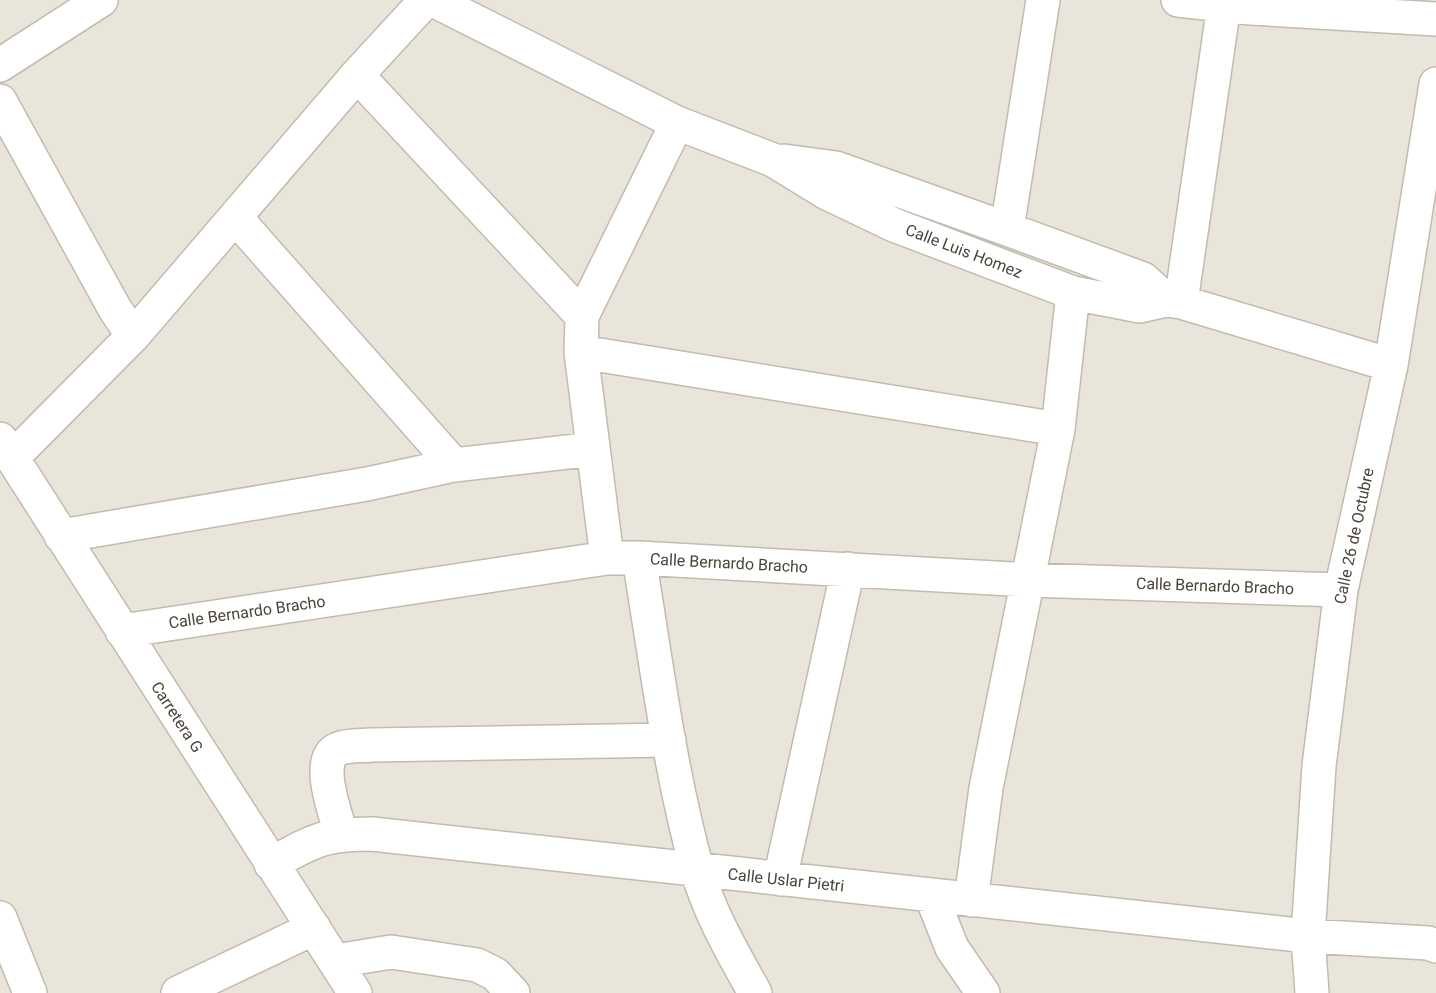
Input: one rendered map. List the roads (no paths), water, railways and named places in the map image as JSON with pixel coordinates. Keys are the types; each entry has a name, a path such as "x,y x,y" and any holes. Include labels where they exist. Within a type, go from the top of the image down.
{"street":[{"path":"0,65 101,0"},
{"path":"6,449 134,336 357,75 426,0"},
{"name":"Calle Luis Homez","path":"433,0 677,123 773,160 825,192 894,225 1073,293 1140,306 1174,301"},
{"path":"1007,229 1043,0"},
{"path":"1178,0 1436,19"},
{"path":"1174,301 1243,4"},
{"path":"357,75 582,316"},
{"name":"Calle 26 de Octubre","path":"1312,993 1308,936 1320,766 1341,591 1391,365 1436,84"},
{"path":"0,101 115,309 134,336"},
{"path":"607,558 582,352 582,316 677,123"},
{"name":"Calle Luis Homez","path":"773,160 836,168 1143,279 1174,301 1391,365"},
{"path":"236,217 454,465"},
{"path":"971,900 988,776 1058,429 1073,293"},
{"path":"582,352 1058,429"},
{"name":"Carretera G","path":"6,449 355,993"},
{"path":"61,536 367,484 454,465 594,449"},
{"name":"Calle Bernardo Bracho","path":"122,631 607,558 1029,580 1341,591"},
{"path":"639,558 669,740 697,870 721,932 755,993"},
{"path":"780,879 848,569"},
{"path":"341,834 326,770 327,759 338,749 371,745 669,740"},
{"name":"Calle Uslar Pietri","path":"271,864 318,838 341,834 372,834 1308,936 1428,943 1436,946"},
{"path":"931,896 952,948 983,993"},
{"path":"0,918 30,993"},
{"path":"178,993 314,928"},
{"path":"336,961 391,952 477,965 495,974 513,993"}]}
